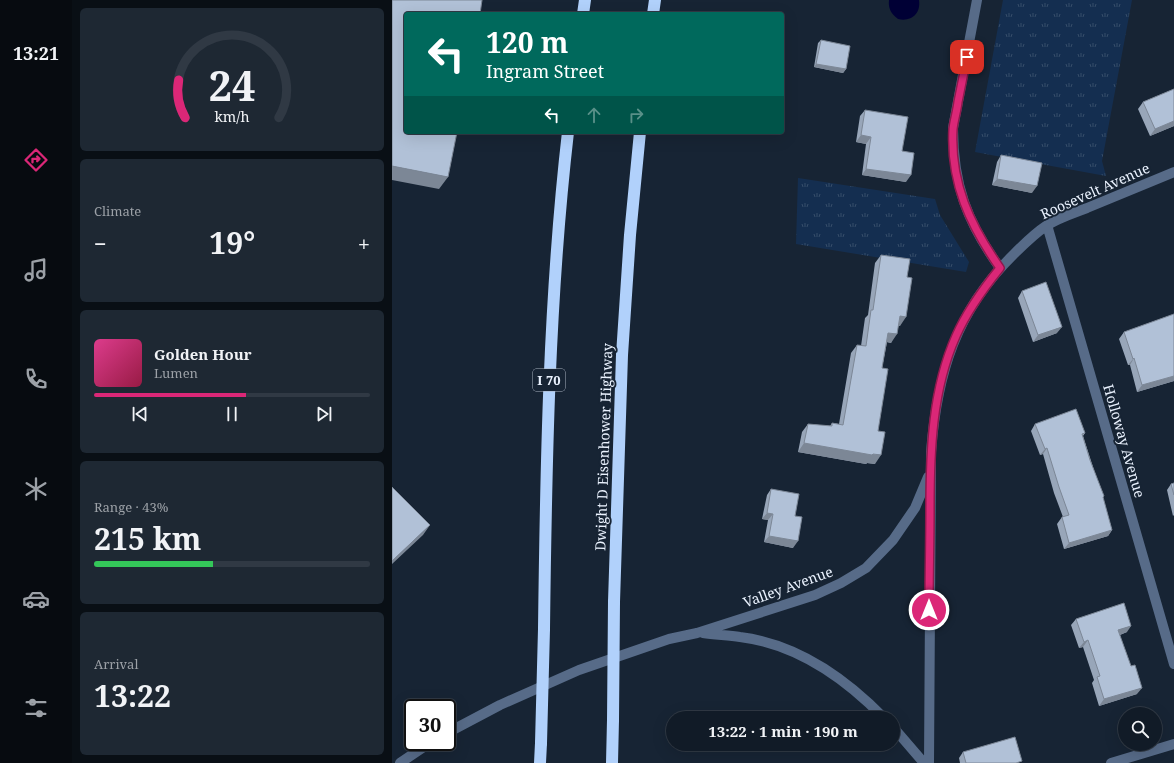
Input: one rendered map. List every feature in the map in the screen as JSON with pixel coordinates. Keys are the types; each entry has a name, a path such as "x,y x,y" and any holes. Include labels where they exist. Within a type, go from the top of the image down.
{"highway":[{"path":"583,12 585,0"},
{"path":"653,12 655,0"},
{"name":"I 70","path":"540,763 549,366 554,281 568,134"},
{"name":"Dwight D Eisenhower Highway","path":"612,763 614,602 622,355 630,235 640,134"}],"street":[{"path":"977,0 953,128 953,147 957,177 968,214 982,241 1000,268"},
{"name":"Roosevelt Avenue","path":"929,763 930,472 933,420 946,363 956,336 976,299 1000,268 1026,242 1047,225 1174,172"},
{"name":"Holloway Avenue","path":"1047,225 1174,664"},
{"name":"Valley Avenue","path":"456,728 500,705 579,670 669,640 697,633 815,595 842,583 866,568 893,540 910,516 930,472"},
{"name":"Valley Avenue","path":"697,633 750,638 795,653 812,661 836,676 851,687 877,711"},
{"path":"900,734 924,763"},
{"path":"1111,763 1174,744"},
{"path":"400,763 418,751"}],"green space":[{"path":"1003,0 1132,0 1102,161 1106,176 975,152"},
{"path":"798,178 935,199 940,215 969,262 966,272 796,244"}],"shaded area":[{"path":"889,0 919,0 917,13 911,18 903,20 898,19 890,11"}],"building":[{"path":"392,0 482,0 480,12 404,12 404,134 457,134 448,177 392,166"},
{"path":"821,40 850,46 846,69 816,64"},
{"path":"1174,89 1174,121 1155,129 1143,102"},
{"path":"865,110 908,117 902,151 914,153 911,175 866,169 871,137 861,135"},
{"path":"1001,155 1042,163 1037,186 997,179"},
{"path":"881,255 910,259 907,277 912,278 906,317 900,316 897,334 888,333 882,368 888,369 878,431 885,432 881,455 872,455 804,443 808,424 832,426 832,423 843,425 857,345 866,346"},
{"path":"1046,282 1062,327 1038,335 1022,291"},
{"path":"1174,314 1174,376 1142,385 1124,332"},
{"path":"1076,409 1085,433 1082,434 1090,460 1104,496 1103,497 1112,530 1069,543 1062,517 1069,515 1047,448 1045,449 1035,424"},
{"path":"1174,483 1174,495 1171,484"},
{"path":"392,487 430,525 392,561"},
{"path":"771,489 799,494 795,516 802,517 798,541 769,536 773,514 767,513"},
{"path":"1124,603 1131,626 1118,630 1131,666 1135,665 1142,688 1104,699 1097,677 1100,676 1088,640 1084,642 1076,619"},
{"path":"1015,737 1022,761 1016,763 966,763 963,752"}],"route":[{"path":"929,610 930,472 933,420 946,363 956,336 980,293 1000,268 982,241 968,214 957,177 953,147 953,128 967,57"}]}
